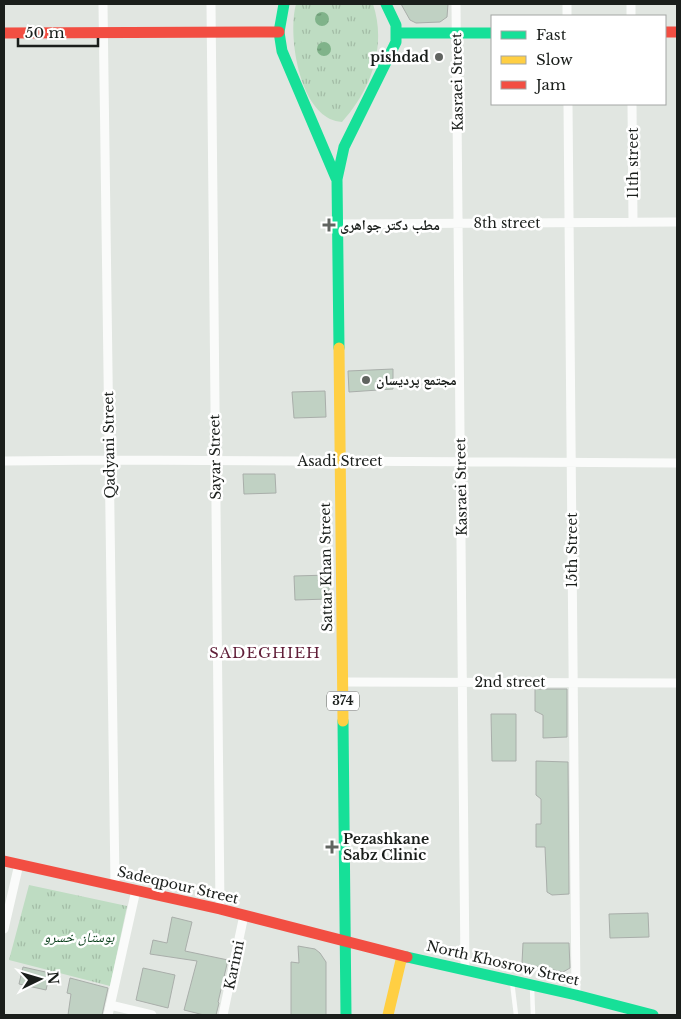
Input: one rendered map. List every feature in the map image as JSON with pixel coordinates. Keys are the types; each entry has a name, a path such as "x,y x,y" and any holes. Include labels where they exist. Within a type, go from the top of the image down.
{"main road":[{"path":"284,4 279,32 282,51 337,179"},
{"path":"337,179 344,147 394,49 397,33 393,18 386,4"},
{"path":"4,33 279,32"},
{"path":"397,33 491,33"},
{"name":"Sattar Khan Street","path":"337,179 346,1015"},
{"name":"Sadeqpour Street","path":"4,861 220,909 345,942"},
{"name":"North Khosrow Street","path":"345,942 576,995 653,1015"},
{"path":"388,1015 402,956"}],"street":[{"name":"Qadyani Street","path":"103,4 115,885"},
{"name":"Sayar Street","path":"211,4 220,909"},
{"name":"Kasraei Street","path":"456,4 465,970"},
{"name":"15th Street","path":"568,105 576,995"},
{"name":"11th street","path":"632,105 633,222"},
{"name":"8th street","path":"338,224 677,222"},
{"name":"Asadi Street","path":"4,461 340,460 677,463"},
{"name":"2nd street","path":"342,682 677,683"},
{"path":"4,929 19,864"},
{"path":"108,1015 136,890"},
{"name":"Karimi","path":"223,1015 244,915"},
{"path":"110,1004 152,1015"}],"lane":[{"path":"511,981 516,1015"},
{"path":"532,985 533,1015"}],"green space":[{"path":"296,4 373,4 378,36 374,67 361,96 342,122 328,118 316,107 307,92 300,74 293,36"},
{"name":"بوستان خسرو","path":"29,885 127,906 110,986 9,960"}],"water":[{"path":"319,12 325,12 329,19 325,26 319,26 315,22 315,16"},
{"path":"321,42 327,42 331,49 327,56 321,56 317,52 317,46"}],"building":[{"path":"401,4 448,4 447,17 440,22 416,23 410,20"},
{"name":"مجتمع پردیسان","path":"393,369 393,389 349,392 348,371"},
{"path":"325,391 326,417 294,418 292,392"},
{"path":"243,474 275,474 276,493 244,494"},
{"path":"329,575 329,599 295,600 294,576"},
{"path":"535,689 567,689 567,737 543,738 543,715 535,711"},
{"path":"491,714 516,714 516,761 492,761"},
{"path":"536,761 568,762 569,894 552,895 547,892 545,847 536,847 536,824 541,824 541,799 536,795"},
{"path":"648,913 649,937 610,938 609,914"},
{"path":"172,917 192,922 185,951 228,960 216,1015 204,1015 184,1010 197,961 150,954 153,940 167,943"},
{"path":"523,943 569,943 570,968 563,972 522,963"},
{"path":"298,946 315,949 326,962 326,1015 291,1015 291,962 299,963"},
{"path":"23,967 50,973 46,990 19,984"},
{"path":"143,968 175,975 168,1008 136,1000"},
{"path":"70,978 108,988 102,1015 68,1015 71,994 67,993"}],"traffic: fast":[{"path":"284,4 279,32 282,51 336,178"},
{"path":"339,348 337,179 344,147 396,42 396,25 386,4"},
{"path":"397,33 491,33"},
{"path":"343,721 346,1015"},
{"path":"407,957 576,995 653,1015"}],"traffic: slow":[{"path":"339,348 343,721"},
{"path":"388,1015 402,956"}],"traffic: jam":[{"path":"4,33 279,32"},
{"path":"666,32 677,32"},
{"path":"4,861 220,909 407,957"}],"place":[{"name":"pishdad","path":"439,57"},
{"name":"مطب دکتر جواهری","path":"329,225"},
{"name":"مجتمع پردیسان","path":"366,380"},
{"name":"Pezashkane Sabz Clinic","path":"332,847"}],"district":[{"name":"SADEGHIEH","path":"265,653"}]}
